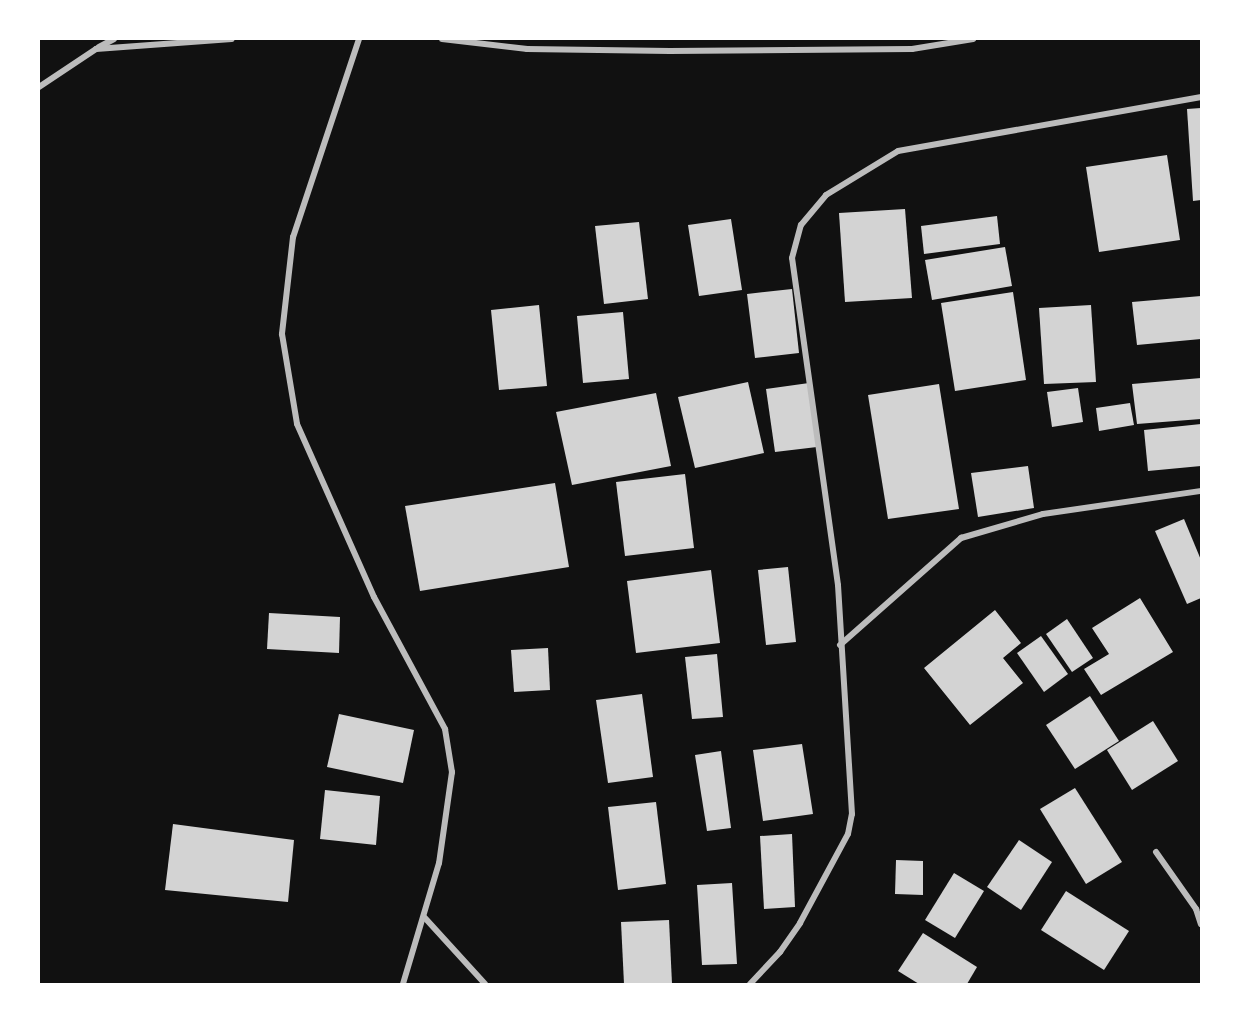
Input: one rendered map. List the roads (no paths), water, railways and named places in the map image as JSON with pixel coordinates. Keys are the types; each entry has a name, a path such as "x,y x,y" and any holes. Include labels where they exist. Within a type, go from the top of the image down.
{"street":[{"path":"39,87 114,39"},
{"path":"96,49 232,39"},
{"path":"359,39 293,237 282,333 297,424 374,597 445,729 452,772 439,863 425,918 403,984"},
{"path":"442,39 527,49 658,51 912,49 973,39"},
{"path":"750,984 780,952 800,923 848,834 852,814 838,585 792,258 801,225 826,195 898,151 1201,97"},
{"path":"840,645 961,538 1043,514 1201,491"},
{"path":"1156,852 1196,909 1201,924"},
{"path":"425,918 485,984"}]}
